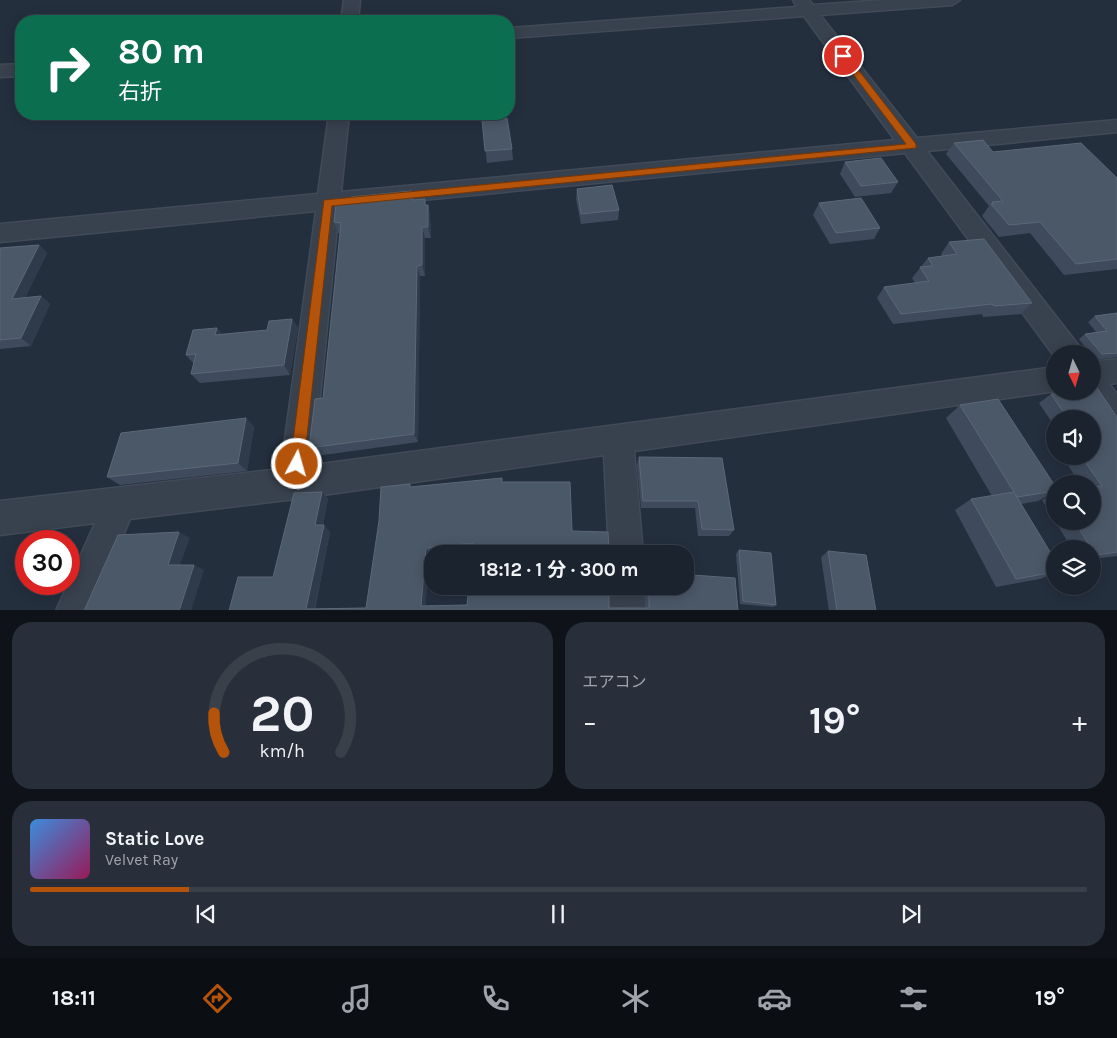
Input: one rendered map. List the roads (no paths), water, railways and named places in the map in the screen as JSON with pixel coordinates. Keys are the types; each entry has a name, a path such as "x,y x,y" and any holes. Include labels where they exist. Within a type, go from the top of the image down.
{"street":[{"path":"351,15 352,0"},
{"path":"515,32 804,5 952,0"},
{"path":"804,5 913,146 1062,345"},
{"path":"0,71 15,70"},
{"path":"295,483 338,120"},
{"path":"0,233 1117,126"},
{"path":"1101,373 1117,371"},
{"path":"0,518 295,483 1046,380"},
{"path":"1101,396 1117,416"},
{"path":"618,440 625,545"},
{"path":"74,610 120,503"},
{"path":"627,595 627,610"}]}
